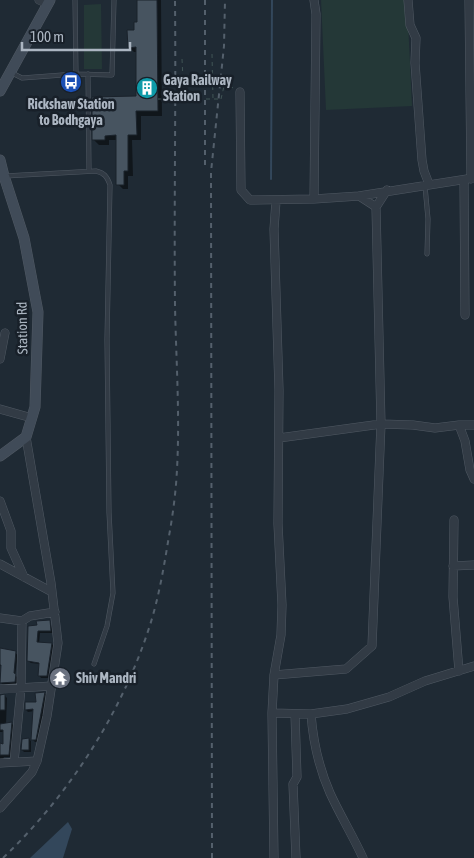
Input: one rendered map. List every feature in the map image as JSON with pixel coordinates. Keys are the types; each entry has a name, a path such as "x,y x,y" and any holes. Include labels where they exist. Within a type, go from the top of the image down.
{"street":[{"path":"314,0 316,14 314,200"},
{"path":"408,0 409,22 416,38 415,63 422,160 427,185"},
{"path":"465,315 469,179 469,0"},
{"path":"0,92 46,1"},
{"path":"240,92 241,190 250,200 314,200 359,196 387,190 469,179"},
{"name":"Station Rd","path":"0,160 2,176 24,238 38,312 35,407 26,437"},
{"path":"274,675 346,669 372,646 381,424 376,208 387,190"},
{"path":"359,196 376,208"},
{"path":"274,858 272,713 274,675 281,635 282,605 278,524 280,390 274,229 276,201"},
{"path":"0,359 5,333"},
{"path":"0,409 32,418"},
{"path":"279,438 381,424 435,428 474,425"},
{"path":"459,425 474,479"},
{"path":"0,456 26,437 52,592 58,643 52,686 37,761 32,772 0,808"},
{"path":"0,501 11,531 11,548 24,577"},
{"path":"454,520 454,625 459,670"},
{"path":"0,564 52,592"},
{"path":"453,566 474,565"},
{"path":"0,618 22,621 30,616 55,612"},
{"path":"14,762 22,688 22,621"},
{"path":"272,713 311,714 347,709 390,696 425,681 474,666"},
{"path":"0,689 52,686"},
{"path":"295,714 297,778 293,784 296,858"},
{"path":"311,714 315,745 326,783 362,858"},
{"path":"0,763 37,761"}],"lane":[{"path":"75,0 76,74"},
{"path":"9,72 22,78 76,74 112,74 114,0"},
{"path":"88,74 89,171"},
{"path":"2,176 89,171 102,172 107,176 110,185 107,340 109,512 113,593 107,626 94,664"},
{"path":"427,185 427,254"}],"path":[{"path":"212,54 213,99"},
{"path":"182,59 184,99"},
{"path":"158,99 221,99 225,82 240,92"}],"green space":[{"path":"321,0 407,0 412,106 326,110"},
{"path":"101,4 102,69 84,69 84,5"}],"water":[{"path":"68,822 72,829 63,858 30,858"}],"building":[{"name":"Gaya Railway Station","path":"137,0 157,0 158,111 136,111 137,135 128,135 128,171 124,171 124,185 116,185 116,135 105,136 105,140 92,140 92,97 136,96 136,47 128,48 127,30 134,30 134,22 137,22"},
{"path":"50,620 51,631 38,631 37,642 52,643 47,676 38,676 39,663 27,661 28,626 37,625 36,621"},
{"path":"0,648 16,651 15,682 0,683"},
{"path":"45,692 36,740 31,740 33,709 25,710 25,702 36,702 35,693"},
{"path":"5,694 5,710 0,710 0,695"},
{"path":"12,722 9,755 0,755 0,743 3,744 3,730 0,730 0,724"},
{"path":"29,738 29,750 21,750 22,739"}],"waterway":[{"path":"271,179 272,0"}],"railway":[{"path":"3,858 27,834 71,780 109,721 138,658 150,625 161,581 174,502 178,448 175,305 175,0"},
{"path":"205,0 205,165"},
{"path":"212,858 211,172 224,46 225,0"}],"place":[{"name":"Rickshaw Station to Bodhgaya","path":"71,82"},
{"name":"Gaya Railway Station","path":"147,88"},
{"name":"Shiv Mandri","path":"60,678"}]}
